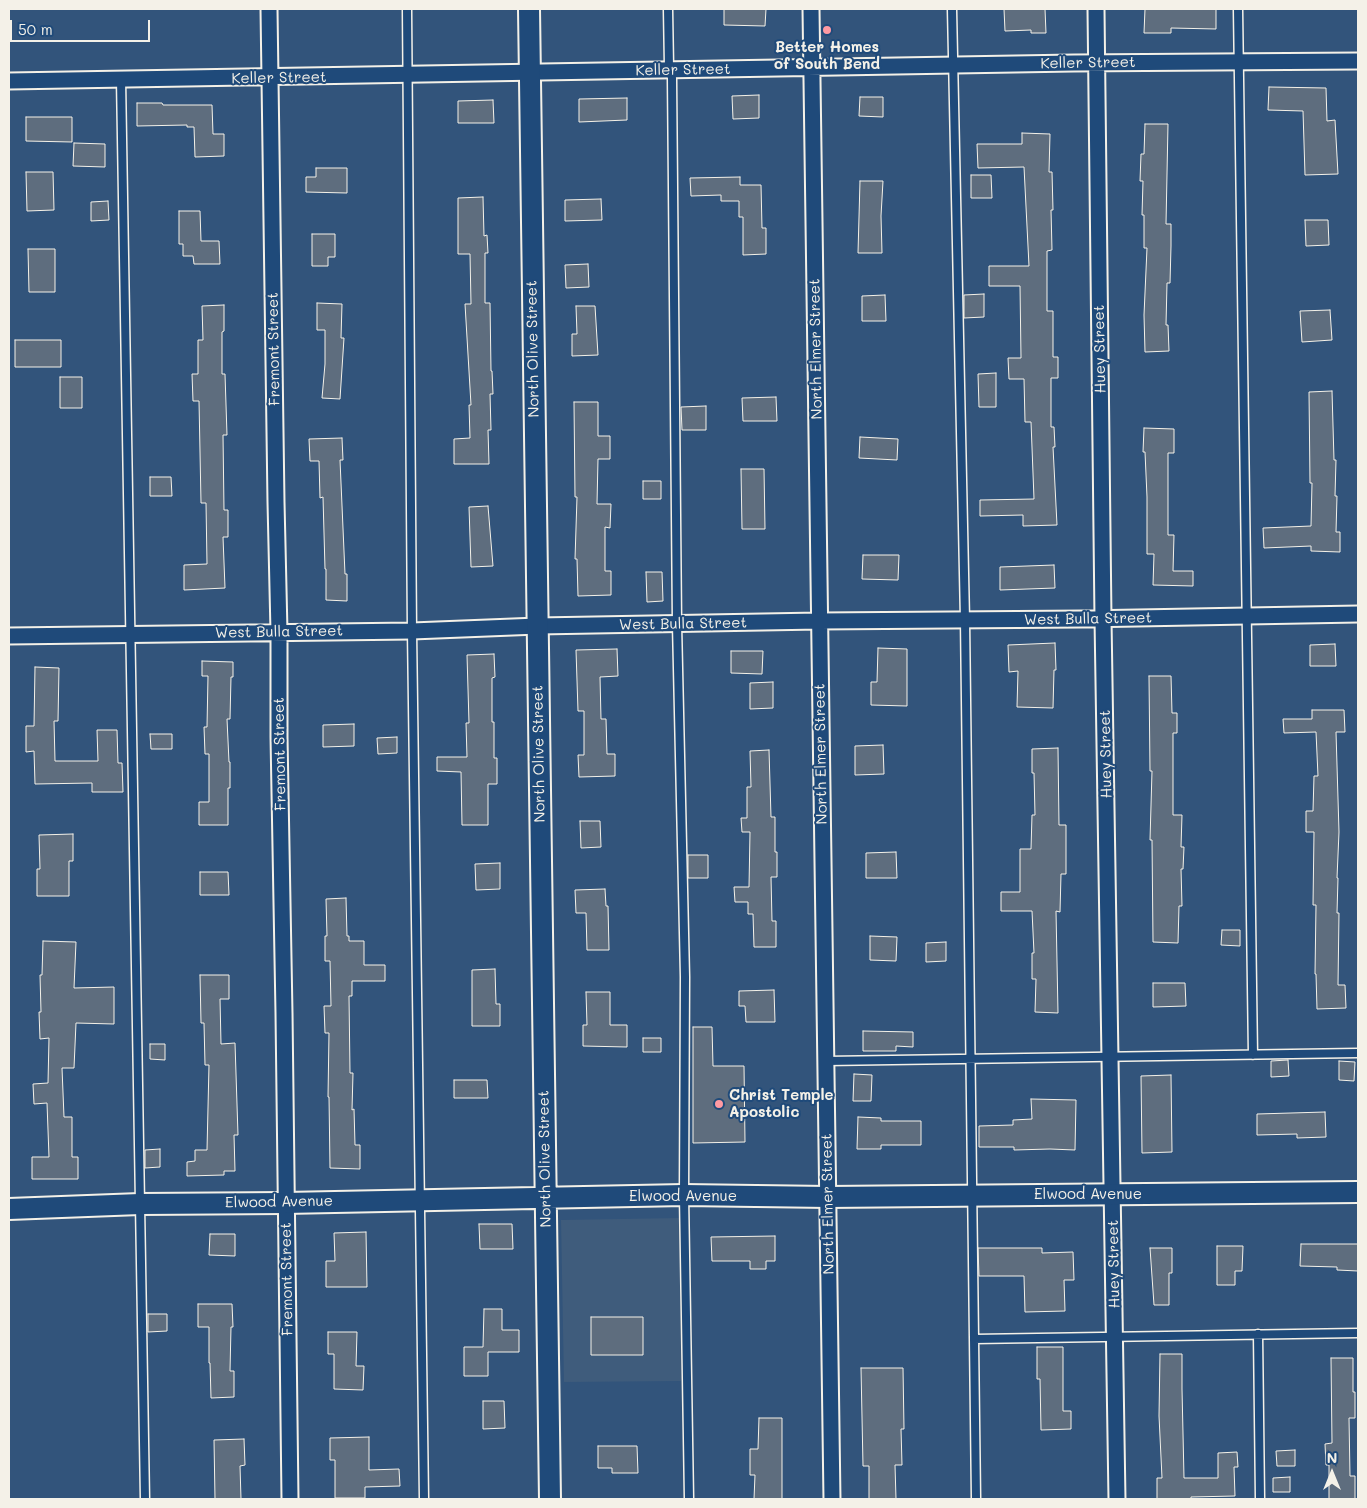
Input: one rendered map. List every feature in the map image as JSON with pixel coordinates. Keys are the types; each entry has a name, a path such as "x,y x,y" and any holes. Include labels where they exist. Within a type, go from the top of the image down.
{"street":[{"name":"Fremont Street","path":"269,9 290,1499"},
{"name":"North Olive Street","path":"529,9 550,1499"},
{"name":"North Elmer Street","path":"811,9 832,1499"},
{"name":"Huey Street","path":"1096,9 1103,619 1117,1499"},
{"name":"Keller Street","path":"9,82 1097,63 1358,61"},
{"name":"West Bulla Street","path":"9,636 412,631 538,626 819,621 1103,619 1358,614"},
{"name":"Elwood Avenue","path":"9,1209 140,1204 684,1196 828,1197 1358,1192"}],"lane":[{"path":"407,9 412,631 424,1499"},
{"path":"668,9 669,66 672,78 677,624 685,977 684,1196 690,1499"},
{"path":"952,9 965,620 976,1499"},
{"path":"1238,9 1252,1055"},
{"path":"121,79 145,1499"},
{"path":"826,1060 1358,1053"},
{"path":"974,1340 1358,1333"},
{"path":"1258,1334 1260,1499"}],"shaded area":[{"path":"680,1218 681,1381 564,1382 561,1220"}],"building":[{"path":"724,9 766,9 765,26 724,25"},
{"path":"1004,9 1045,9 1046,33 1031,33 1031,30 1005,31"},
{"path":"1145,9 1216,9 1216,29 1171,28 1171,33 1144,33"},
{"path":"1269,87 1326,88 1327,121 1335,120 1338,174 1305,175 1303,111 1268,110"},
{"path":"759,95 759,118 733,119 732,96"},
{"path":"860,97 883,97 883,117 859,116"},
{"path":"627,98 627,120 579,122 579,99"},
{"path":"493,100 494,123 458,123 458,101"},
{"path":"137,103 212,105 213,134 224,134 224,156 195,157 194,127 187,127 187,125 137,126"},
{"path":"26,117 72,117 72,142 26,141"},
{"path":"1145,124 1168,124 1166,224 1171,224 1171,246 1170,283 1167,283 1166,325 1168,325 1169,351 1145,352 1144,315 1147,248 1144,248 1144,215 1142,215 1143,181 1140,181 1141,154 1144,154"},
{"path":"1022,133 1050,134 1049,172 1052,172 1053,210 1051,210 1052,250 1047,251 1047,311 1053,311 1053,357 1058,357 1058,378 1051,378 1051,427 1054,427 1055,447 1053,447 1057,525 1023,526 1023,515 980,516 980,500 1034,499 1031,422 1025,422 1024,379 1009,379 1008,358 1021,358 1020,286 989,286 989,266 1029,266 1024,167 978,168 977,144 1022,144"},
{"path":"74,143 105,144 105,167 73,166"},
{"path":"316,168 347,168 347,193 306,192 306,177 316,177"},
{"path":"26,172 53,172 54,210 27,211"},
{"path":"971,175 991,175 992,198 971,198"},
{"path":"740,177 740,185 761,185 762,228 766,228 766,254 743,255 743,217 739,217 739,201 721,201 721,195 691,196 690,178"},
{"path":"860,181 883,181 881,216 882,253 858,253"},
{"path":"483,197 484,236 487,235 488,253 485,253 485,303 490,303 493,394 490,394 491,430 488,430 489,464 454,464 454,439 470,438 469,405 471,405 465,304 471,304 470,254 458,254 458,198"},
{"path":"601,199 602,220 565,221 565,200"},
{"path":"108,201 109,220 91,221 91,202"},
{"path":"179,211 200,211 201,241 219,241 220,264 194,264 193,256 183,256 183,244 179,244"},
{"path":"1305,220 1328,220 1329,245 1306,246"},
{"path":"312,234 335,234 335,257 328,257 328,266 312,266"},
{"path":"28,249 55,249 55,292 29,292"},
{"path":"588,264 589,287 566,288 565,265"},
{"path":"984,294 984,317 964,318 964,295"},
{"path":"885,295 886,321 862,321 862,296"},
{"path":"317,303 342,304 341,338 344,338 340,399 322,398 325,330 317,330"},
{"path":"224,305 222,374 225,374 227,435 223,435 224,510 228,510 228,537 223,537 225,588 184,590 184,565 207,564 206,503 201,503 199,401 193,401 192,374 198,374 198,340 203,340 202,306"},
{"path":"576,306 595,306 598,355 572,356 572,334 577,334"},
{"path":"1330,310 1332,340 1302,342 1300,311"},
{"path":"15,340 61,340 61,367 15,367"},
{"path":"996,373 996,407 979,407 978,374"},
{"path":"60,377 82,377 82,408 60,408"},
{"path":"1332,391 1334,460 1336,460 1336,532 1340,532 1340,552 1311,551 1311,546 1264,548 1263,528 1311,526 1312,483 1310,483 1309,392"},
{"path":"776,397 777,421 743,421 742,398"},
{"path":"574,402 598,402 598,436 610,436 610,459 598,459 597,504 611,504 610,528 605,527 605,571 611,571 611,595 578,596 577,559 575,559 577,497 575,497"},
{"path":"706,406 706,430 682,430 681,407"},
{"path":"1144,428 1174,429 1174,453 1168,453 1168,535 1174,535 1173,571 1193,571 1193,586 1153,585 1154,554 1147,554 1147,497 1145,452 1143,452"},
{"path":"860,437 898,439 897,460 859,458"},
{"path":"342,438 343,460 340,460 347,601 326,600 323,497 320,498 319,461 310,461 309,439"},
{"path":"741,469 764,469 765,529 742,529"},
{"path":"150,477 171,477 172,496 150,496"},
{"path":"643,481 661,481 661,499 643,499"},
{"path":"488,506 493,566 471,567 469,507"},
{"path":"863,555 899,555 898,580 862,579"},
{"path":"1054,565 1055,588 1000,590 1000,567"},
{"path":"646,572 662,572 663,601 647,602"},
{"path":"1055,643 1056,670 1054,670 1053,708 1017,707 1018,671 1009,672 1008,645"},
{"path":"1335,644 1336,666 1310,666 1310,645"},
{"path":"878,648 907,649 907,706 871,705 871,682 877,682"},
{"path":"617,649 618,676 600,677 601,719 606,719 607,754 615,754 615,776 579,777 578,755 584,755 584,711 578,711 576,650"},
{"path":"731,651 763,651 762,674 731,673"},
{"path":"494,654 495,677 492,678 492,722 494,722 494,758 497,758 497,784 488,784 488,825 462,825 461,772 437,771 437,757 467,757 466,723 469,723 467,655"},
{"path":"202,661 233,662 230,719 227,719 230,762 228,825 199,825 199,802 209,802 209,754 205,754 204,727 207,727 208,676 202,676"},
{"path":"35,667 59,668 58,721 54,721 55,761 98,761 97,730 117,730 118,763 122,763 123,792 92,792 92,783 35,784 34,751 26,752 26,726 34,726"},
{"path":"1149,676 1171,676 1172,713 1177,713 1177,733 1173,733 1173,815 1182,815 1181,847 1184,847 1183,869 1181,869 1182,906 1179,906 1178,943 1153,942 1152,840 1150,840 1152,771 1150,771"},
{"path":"773,682 773,708 750,709 750,683"},
{"path":"1312,710 1344,710 1345,732 1336,732 1339,832 1337,913 1339,913 1338,985 1345,985 1346,1008 1317,1009 1315,974 1316,905 1313,905 1314,832 1306,832 1306,811 1313,811 1314,776 1318,776 1316,732 1284,733 1283,719 1312,719"},
{"path":"354,724 354,746 323,747 323,725"},
{"path":"150,734 172,734 172,749 151,749"},
{"path":"397,737 397,753 378,754 377,738"},
{"path":"883,745 884,774 855,775 855,746"},
{"path":"1058,748 1059,825 1066,825 1066,874 1061,874 1060,912 1056,911 1058,1013 1035,1012 1036,979 1032,979 1032,953 1034,953 1032,911 1001,911 1001,892 1020,892 1020,849 1031,849 1032,815 1035,815 1032,749"},
{"path":"769,750 771,817 775,817 775,852 777,852 777,877 771,877 772,921 776,921 776,947 754,947 753,914 748,914 748,902 735,902 734,887 749,887 750,832 742,832 741,818 747,818 747,787 751,787 750,751"},
{"path":"580,821 600,821 601,847 581,848"},
{"path":"73,834 73,861 69,861 69,896 37,896 37,869 40,869 39,835"},
{"path":"896,852 897,878 866,878 866,853"},
{"path":"688,855 708,855 708,878 688,878"},
{"path":"500,863 500,889 476,890 475,864"},
{"path":"200,872 228,872 229,895 200,895"},
{"path":"605,889 606,906 608,906 609,950 587,950 586,913 576,913 575,890"},
{"path":"346,898 347,936 349,936 349,941 364,941 364,965 385,965 385,981 352,981 352,996 349,996 350,1073 353,1073 352,1110 354,1109 355,1145 360,1145 360,1169 330,1168 329,1033 325,1033 324,1006 331,1006 330,961 325,961 325,936 327,936 326,899"},
{"path":"1222,930 1240,930 1240,946 1221,945"},
{"path":"870,936 897,937 896,961 870,960"},
{"path":"43,941 76,942 74,988 114,987 114,1024 76,1023 74,1068 62,1068 64,1117 72,1117 72,1157 78,1157 78,1179 32,1179 32,1157 49,1157 47,1103 34,1104 33,1084 48,1083 49,1038 40,1039 39,1012 41,1012 40,975 42,975"},
{"path":"946,942 946,961 926,962 926,943"},
{"path":"495,969 496,1004 500,1004 500,1026 472,1026 472,970"},
{"path":"200,975 229,975 229,999 220,999 221,1044 235,1043 238,1135 234,1135 235,1171 224,1171 224,1175 187,1176 187,1162 195,1161 195,1150 207,1150 209,1065 205,1065 204,1023 201,1023"},
{"path":"1153,983 1185,983 1186,1006 1153,1007"},
{"path":"774,990 775,1022 746,1022 745,1006 739,1006 739,991"},
{"path":"586,992 610,992 610,1025 627,1025 627,1047 583,1046 583,1025 587,1025"},
{"name":"Christ Temple Apostolic","path":"693,1027 712,1027 713,1066 744,1066 745,1142 693,1143"},
{"path":"863,1031 913,1032 913,1047 896,1046 896,1051 863,1051"},
{"path":"643,1038 661,1038 661,1052 643,1052"},
{"path":"150,1044 165,1044 165,1060 150,1059"},
{"path":"1288,1060 1289,1076 1271,1077 1271,1061"},
{"path":"1339,1061 1355,1062 1354,1081 1339,1080"},
{"path":"854,1074 872,1075 871,1101 853,1101"},
{"path":"1171,1075 1172,1152 1142,1153 1141,1076"},
{"path":"454,1080 487,1080 488,1098 454,1098"},
{"path":"1031,1099 1076,1100 1075,1150 1014,1150 1014,1147 979,1147 979,1126 1013,1125 1013,1120 1032,1119"},
{"path":"1325,1112 1326,1137 1297,1138 1297,1134 1257,1135 1257,1114"},
{"path":"858,1117 881,1118 881,1121 921,1121 921,1145 881,1145 881,1149 857,1149"},
{"path":"160,1149 160,1167 145,1168 145,1150"},
{"path":"479,1224 512,1224 513,1249 480,1249"},
{"path":"366,1232 367,1287 326,1287 326,1261 335,1261 334,1233"},
{"path":"210,1234 235,1234 235,1256 209,1255"},
{"path":"775,1236 775,1261 766,1261 766,1269 750,1269 750,1261 712,1261 711,1237"},
{"path":"1301,1244 1358,1244 1358,1271 1337,1270 1337,1267 1300,1266"},
{"path":"1217,1246 1243,1246 1242,1271 1235,1271 1235,1285 1217,1285"},
{"path":"978,1248 1042,1248 1042,1253 1073,1252 1074,1280 1064,1280 1065,1311 1025,1312 1024,1276 979,1276"},
{"path":"1150,1248 1172,1248 1172,1273 1169,1273 1169,1305 1154,1305"},
{"path":"198,1304 232,1304 233,1327 231,1327 230,1371 234,1371 234,1397 211,1398 209,1327 198,1327"},
{"path":"484,1309 502,1309 502,1330 519,1330 519,1352 488,1352 488,1376 464,1376 464,1347 483,1347"},
{"path":"148,1314 167,1314 167,1331 148,1332"},
{"path":"591,1317 643,1317 643,1355 591,1355"},
{"path":"328,1332 357,1332 356,1366 364,1366 363,1390 334,1389 334,1354 328,1354"},
{"path":"1037,1347 1063,1347 1063,1411 1071,1411 1071,1429 1041,1430 1040,1379 1037,1379"},
{"path":"1160,1354 1182,1354 1184,1478 1218,1478 1218,1453 1237,1452 1238,1467 1234,1467 1235,1496 1157,1499 1157,1478 1162,1478 1159,1416"},
{"path":"1331,1358 1353,1358 1355,1418 1349,1418 1350,1476 1355,1476 1355,1499 1329,1499 1329,1465 1326,1465 1325,1444 1332,1443"},
{"path":"861,1368 903,1368 904,1429 901,1429 902,1465 895,1465 896,1499 869,1499 869,1466 863,1466"},
{"path":"483,1401 504,1401 505,1428 483,1429"},
{"path":"759,1418 782,1418 782,1499 754,1499 755,1475 750,1475 750,1449 758,1449"},
{"path":"369,1437 369,1470 399,1469 400,1486 365,1487 365,1498 335,1498 335,1460 330,1460 330,1438"},
{"path":"244,1439 245,1465 240,1466 241,1499 215,1499 214,1440"},
{"path":"598,1446 637,1446 638,1473 612,1473 612,1468 598,1468"},
{"path":"1295,1450 1295,1466 1277,1466 1276,1451"},
{"path":"1290,1477 1290,1492 1273,1492 1273,1478"}],"place":[{"name":"Better Homes of South Bend","path":"827,30"},
{"name":"Christ Temple Apostolic","path":"719,1104"}]}
